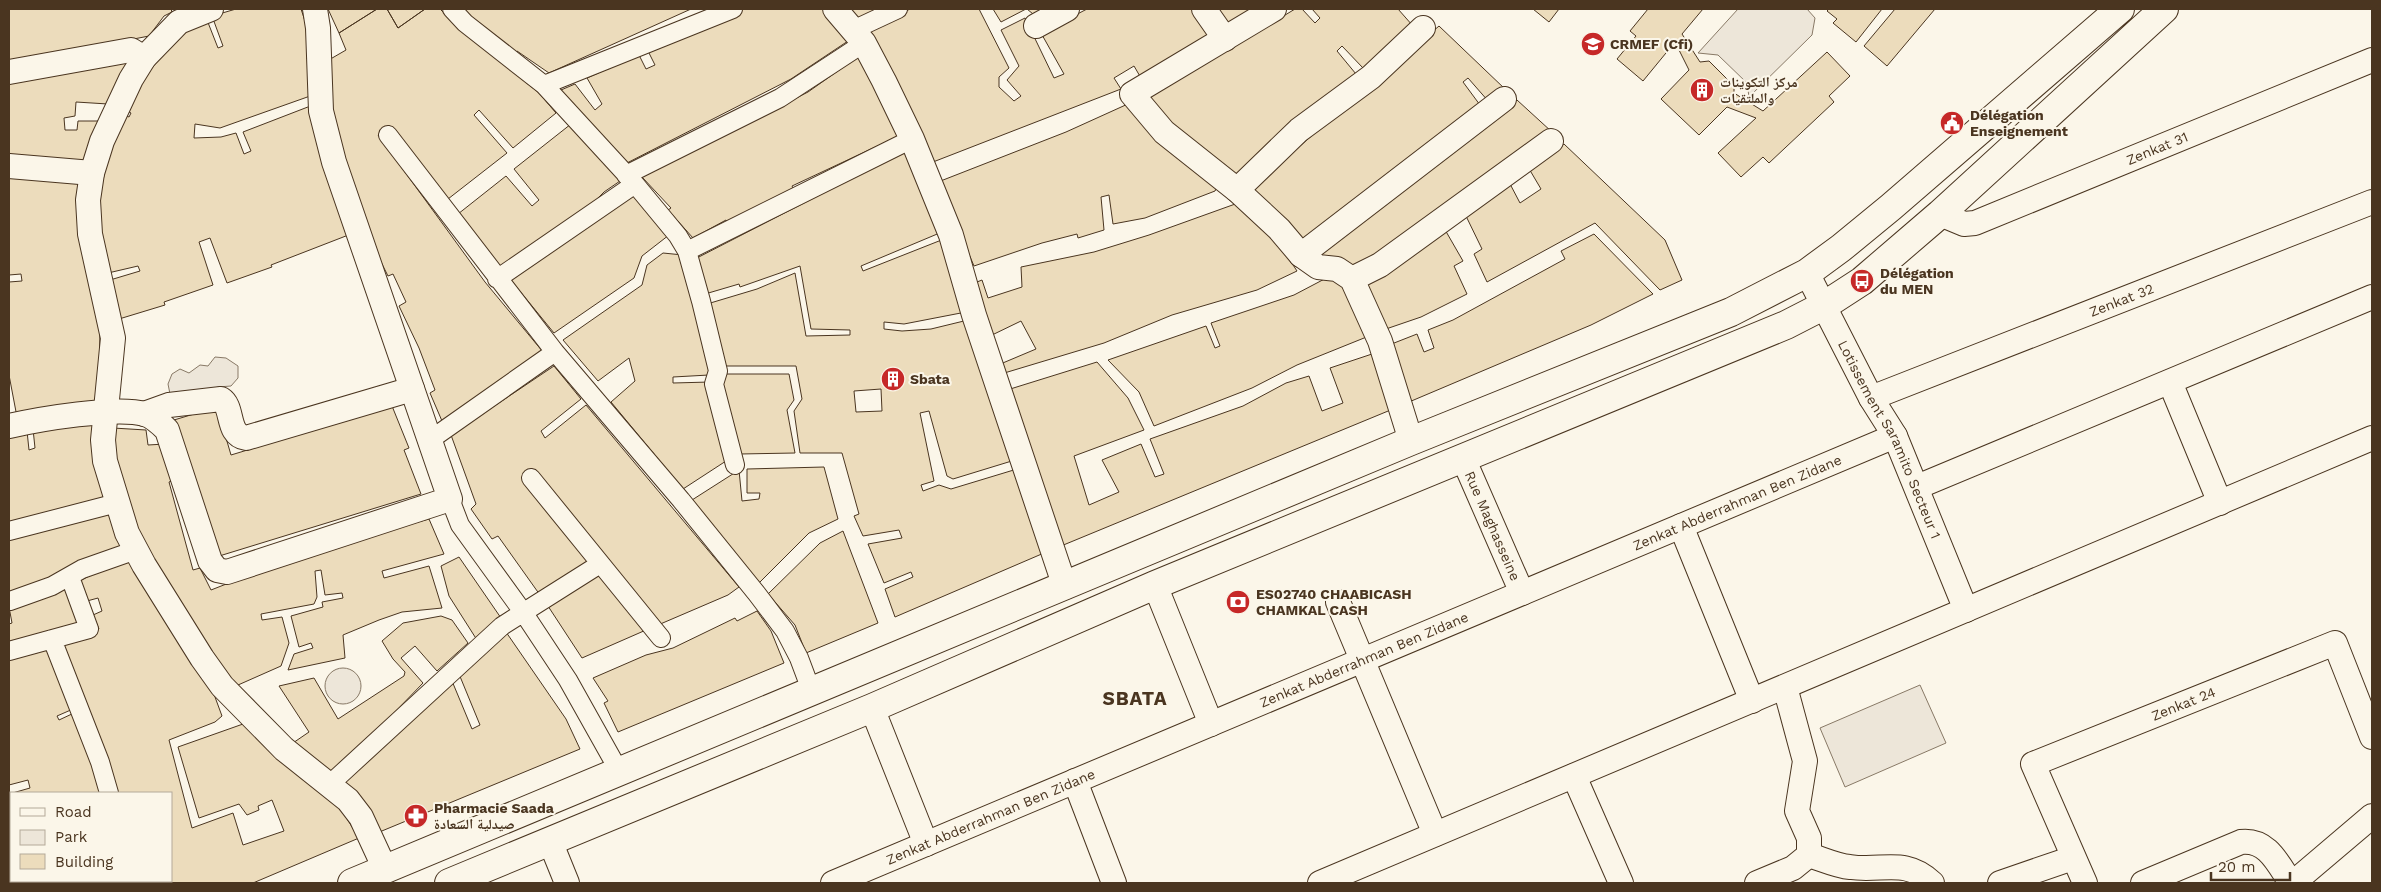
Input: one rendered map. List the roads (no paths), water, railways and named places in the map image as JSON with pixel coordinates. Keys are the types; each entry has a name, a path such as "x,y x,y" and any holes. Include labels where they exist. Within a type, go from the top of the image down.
{"main road":[{"path":"352,883 1412,441 1732,312 1807,273 1891,207 2120,9"},
{"path":"449,883 872,708 1155,585 1786,325 1825,305 1862,282 1940,214 2164,9"}],"street":[{"path":"211,9 179,22 144,58 131,79 102,141 92,173 88,200 90,234 113,338 103,440 105,461 117,503 136,550 202,658 222,686 284,749 348,800 361,817 385,869"},
{"path":"315,9 318,28 321,111 334,162 450,499 460,524 523,612 568,680 619,771"},
{"path":"452,9 465,23 544,85 630,179 678,236 687,251 718,371 714,384 735,465"},
{"path":"544,85 733,9"},
{"path":"835,9 858,37 912,139 951,235 974,315 1065,587"},
{"path":"497,279 630,179 780,98 858,37 898,9"},
{"path":"1036,26 1067,9"},
{"path":"1204,9 1225,39"},
{"path":"1274,9 1132,94 1164,132 1237,190 1279,228 1301,255 1318,267 1336,269 1352,279 1380,341 1412,441"},
{"path":"1237,190 1299,130 1371,77 1424,28"},
{"path":"9,72 131,50 144,58"},
{"name":"Zenkat 31","path":"1940,214 1964,224 1975,224 2372,60"},
{"path":"1301,255 1504,99"},
{"path":"388,135 555,352 681,500 763,602 785,631 799,658 811,690"},
{"path":"687,251 912,139"},
{"path":"1352,279 1380,265 1551,141"},
{"path":"9,166 92,173"},
{"name":"Zenkat 32","path":"1871,398 2372,202"},
{"name":"Lotissement Saramito Secteur 1","path":"1807,273 1871,398 1895,436 1966,610"},
{"path":"1917,487 2372,297"},
{"path":"430,440 555,352"},
{"path":"2170,382 2220,503"},
{"path":"144,414 169,405 221,399 225,402 234,430 239,436 246,438 412,390"},
{"path":"9,426 105,412 144,414 156,419 166,430 210,561 217,570 227,572 450,499"},
{"name":"Zenkat Abderrahman Ben Zidane","path":"833,883 1895,436"},
{"path":"1320,883 1373,872 1435,834 2372,438"},
{"name":"Rue Maghasseine","path":"1463,458 1522,593"},
{"path":"531,478 661,638"},
{"path":"9,531 117,503"},
{"path":"1681,526 1752,701"},
{"path":"10,601 70,577 82,569 136,550"},
{"path":"329,785 502,626 600,564"},
{"path":"9,652 89,629 70,577"},
{"path":"1155,585 1211,724"},
{"path":"1338,602 1435,834"},
{"path":"52,639 100,762 109,792"},
{"name":"Zenkat 24","path":"2073,858 2033,764 2334,644 2372,737"},
{"path":"1785,686 1805,761 1797,811 1809,838 1809,855"},
{"path":"872,708 926,844"},
{"path":"1574,776 1621,883"},
{"path":"1075,781 1114,883"},
{"path":"2143,883 2241,842 2250,841 2259,843 2269,850 2292,883 2372,816"},
{"path":"550,841 568,883"},
{"path":"1758,883 1793,868 1809,855"},
{"path":"1809,855 1851,868 1899,866 1923,875 1932,883"},
{"path":"2000,883 2073,858 2085,883"}],"place":[{"name":"CRMEF (Cfi)","path":"1593,44"},
{"name":"مركز التكوينات والملتقيات","path":"1702,90"},
{"name":"Délégation Enseignement","path":"1952,123"},
{"name":"Délégation du MEN","path":"1862,281"},
{"name":"Sbata","path":"893,379"},
{"name":"ES02740 CHAABICASH CHAMKAL CASH","path":"1238,602"},
{"name":"Pharmacie Saada صيدلية السعادة","path":"416,816"}],"district":[{"name":"SBATA","path":"1135,698"}]}
